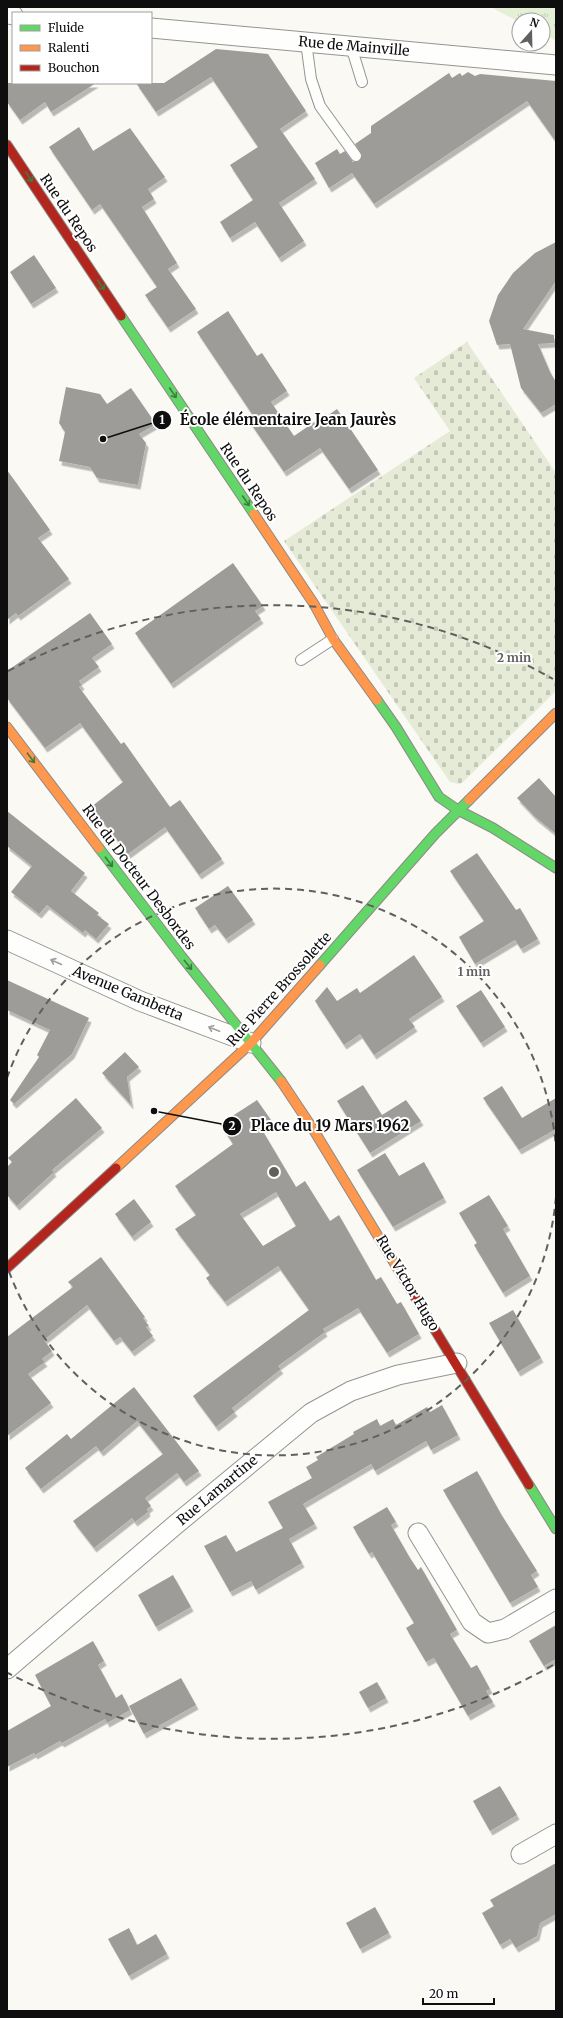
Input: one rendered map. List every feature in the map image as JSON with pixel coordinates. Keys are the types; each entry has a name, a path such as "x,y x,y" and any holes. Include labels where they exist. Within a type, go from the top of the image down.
{"street":[{"name":"Rue de Mainville","path":"152,28 556,65"},
{"name":"Rue du Repos","path":"7,145 314,604 333,639 396,727 439,797 458,810 493,828 556,868"},
{"name":"Rue Pierre Brossolette","path":"7,1268 251,1043 458,810 484,786 556,713"},
{"name":"Rue du Docteur Desbordes","path":"7,727 177,951 251,1043"},
{"name":"Avenue Gambetta","path":"7,940 140,1001 251,1043"},
{"name":"Rue Victor Hugo","path":"251,1043 270,1066 313,1129 457,1362 556,1529"},
{"name":"Rue Lamartine","path":"7,1669 174,1526 311,1412 358,1389 398,1375 457,1362"},
{"path":"418,1533 472,1622 488,1633 505,1630 556,1598"},
{"path":"521,1854 556,1834"}],"lane":[{"path":"306,42 311,79 320,106 356,156"},
{"path":"351,46 362,82"},
{"path":"301,660 333,639"}],"green space":[{"path":"491,7 556,7 556,41 551,38 551,12 511,12 511,18"},
{"path":"467,342 556,473 556,691 463,782 459,784 450,782 284,541 450,431 414,378"}],"building":[{"path":"216,49 268,54 306,111 280,129 315,179 279,203 304,241 279,258 255,222 230,238 220,222 253,200 230,165 258,147 211,77 156,112 137,84 164,83"},
{"path":"468,72 475,76 480,74 556,81 556,142 527,101 374,204 352,173 329,188 315,163 337,149 340,154 345,151 353,162 359,161 362,155 355,144 371,133 371,126 449,73 452,78 460,73 462,76"},
{"path":"7,83 94,84 51,112 45,102 20,120 7,102"},
{"path":"79,127 93,151 130,128 165,177 148,189 154,199 142,207 177,263 168,269 196,309 168,328 145,295 157,287 100,204 92,210 49,147"},
{"path":"556,242 556,281 523,329 554,335 554,343 538,344 556,382 556,404 541,413 521,388 510,344 497,345 489,321 498,295 513,273 535,253"},
{"path":"34,255 56,288 31,304 10,272"},
{"path":"228,311 257,356 262,353 287,391 271,402 294,436 326,414 327,416 337,409 378,470 349,489 320,448 284,472 247,418 252,414 197,332"},
{"path":"66,387 100,394 107,404 131,388 156,424 139,434 146,443 138,485 97,478 90,467 59,461 65,432 59,423"},
{"path":"7,470 50,530 38,538 69,579 18,616 16,613 7,620"},
{"path":"233,563 263,606 255,611 261,619 171,684 135,633"},
{"path":"90,613 112,644 92,658 99,667 79,681 82,685 79,687 121,744 124,742 170,807 180,800 222,859 199,875 165,827 128,854 91,807 123,782 80,723 45,748 7,698 7,671"},
{"path":"539,778 556,797 556,834 535,817 517,798"},
{"path":"7,811 85,873 71,891 99,913 97,915 109,924 96,939 85,930 83,933 47,905 39,914 11,892 32,866 7,846"},
{"path":"477,853 516,910 520,908 538,939 521,949 515,940 475,964 459,937 484,921 450,871"},
{"path":"228,886 253,920 226,939 215,925 209,929 195,908"},
{"path":"414,955 442,997 409,1019 415,1027 374,1055 360,1034 344,1045 315,1001 327,987 337,1001 357,988 360,993"},
{"path":"7,980 89,1018 72,1054 14,1104 10,1100 39,1057 37,1055 50,1030 7,1010"},
{"path":"481,990 505,1027 481,1043 456,1006"},
{"path":"125,1052 139,1067 127,1077 131,1105 102,1073"},
{"path":"363,1085 382,1115 406,1100 421,1121 370,1153 337,1101"},
{"path":"502,1086 522,1118 556,1098 556,1129 519,1150 483,1098"},
{"path":"76,1098 102,1128 52,1170 54,1172 17,1206 7,1195 7,1167 12,1162 8,1158"},
{"path":"257,1100 271,1120 261,1128 296,1187 305,1181 330,1221 339,1215 376,1280 381,1277 397,1304 401,1302 419,1334 387,1353 358,1308 323,1329 325,1332 278,1366 281,1369 232,1408 235,1412 216,1427 193,1396 309,1310 278,1266 225,1302 206,1278 210,1275 175,1229 196,1215 175,1186 233,1144 220,1124","holes":["276,1192 296,1226 263,1246 240,1214"]},
{"path":"385,1153 399,1176 424,1162 444,1198 393,1227 357,1170"},
{"path":"489,1195 508,1226 503,1229 530,1276 503,1293 474,1245 477,1243 459,1213"},
{"path":"134,1199 151,1222 132,1237 115,1214"},
{"path":"101,1257 145,1317 143,1318 149,1326 146,1327 153,1336 132,1352 120,1337 114,1341 87,1305 44,1340 52,1351 42,1359 45,1362 28,1374 51,1403 7,1436 7,1337 73,1287 68,1282"},
{"path":"513,1310 541,1358 518,1372 489,1323"},
{"path":"134,1387 199,1471 184,1482 177,1473 145,1498 151,1506 147,1509 148,1512 135,1522 132,1518 94,1548 73,1521 163,1454 137,1421 101,1452 96,1446 41,1489 25,1468 67,1434 71,1439"},
{"path":"442,1405 458,1435 431,1450 426,1441 375,1471 371,1464 303,1504 315,1524 289,1539 302,1563 256,1590 251,1581 230,1592 204,1546 226,1535 236,1552 283,1528 268,1502 312,1478 306,1467 318,1460 316,1457 354,1434 353,1432 377,1419 380,1426 393,1419 396,1425 427,1407 430,1412"},
{"path":"477,1471 501,1514 537,1571 531,1575 538,1587 510,1603 443,1490"},
{"path":"387,1507 396,1522 391,1525 418,1570 421,1567 457,1630 450,1634 471,1668 477,1665 490,1689 486,1691 493,1702 468,1716 434,1658 426,1662 406,1628 414,1623 372,1552 369,1554 353,1527"},
{"path":"173,1575 191,1607 156,1627 138,1595"},
{"path":"556,1625 556,1659 544,1666 529,1641"},
{"path":"93,1641 104,1661 98,1665 116,1698 122,1694 130,1710 107,1723 105,1719 62,1743 60,1741 35,1755 34,1753 7,1767 7,1731 51,1706 35,1675"},
{"path":"181,1678 196,1705 144,1734 129,1706"},
{"path":"377,1682 386,1698 368,1708 359,1692"},
{"path":"500,1786 517,1815 490,1831 473,1801"},
{"path":"556,1863 556,1914 540,1923 537,1936 516,1948 510,1939 500,1945 482,1913 494,1906 490,1900"},
{"path":"375,1907 389,1933 360,1949 346,1923"},
{"path":"129,1928 137,1945 156,1934 167,1954 129,1976 108,1939"}],"traffic: fast":[{"path":"121,316 254,514"},
{"path":"377,700 396,727 439,797 458,810 493,828 556,868"},
{"path":"320,965 435,834 469,800"},
{"path":"99,848 182,957 281,1081"},
{"path":"529,1485 556,1529"}],"traffic: slow":[{"path":"254,514 314,604 333,639 377,700"},
{"path":"469,800 556,713"},
{"path":"7,727 99,848"},
{"path":"116,1168 251,1043 320,965"},
{"path":"281,1081 313,1129 415,1297"}],"traffic: jam":[{"path":"7,145 121,316"},
{"path":"7,1268 116,1168"},
{"path":"415,1297 529,1485"}],"place":[{"name":"École élémentaire Jean Jaurès","path":"103,439"},
{"name":"Place du 19 Mars 1962","path":"154,1111"}]}
